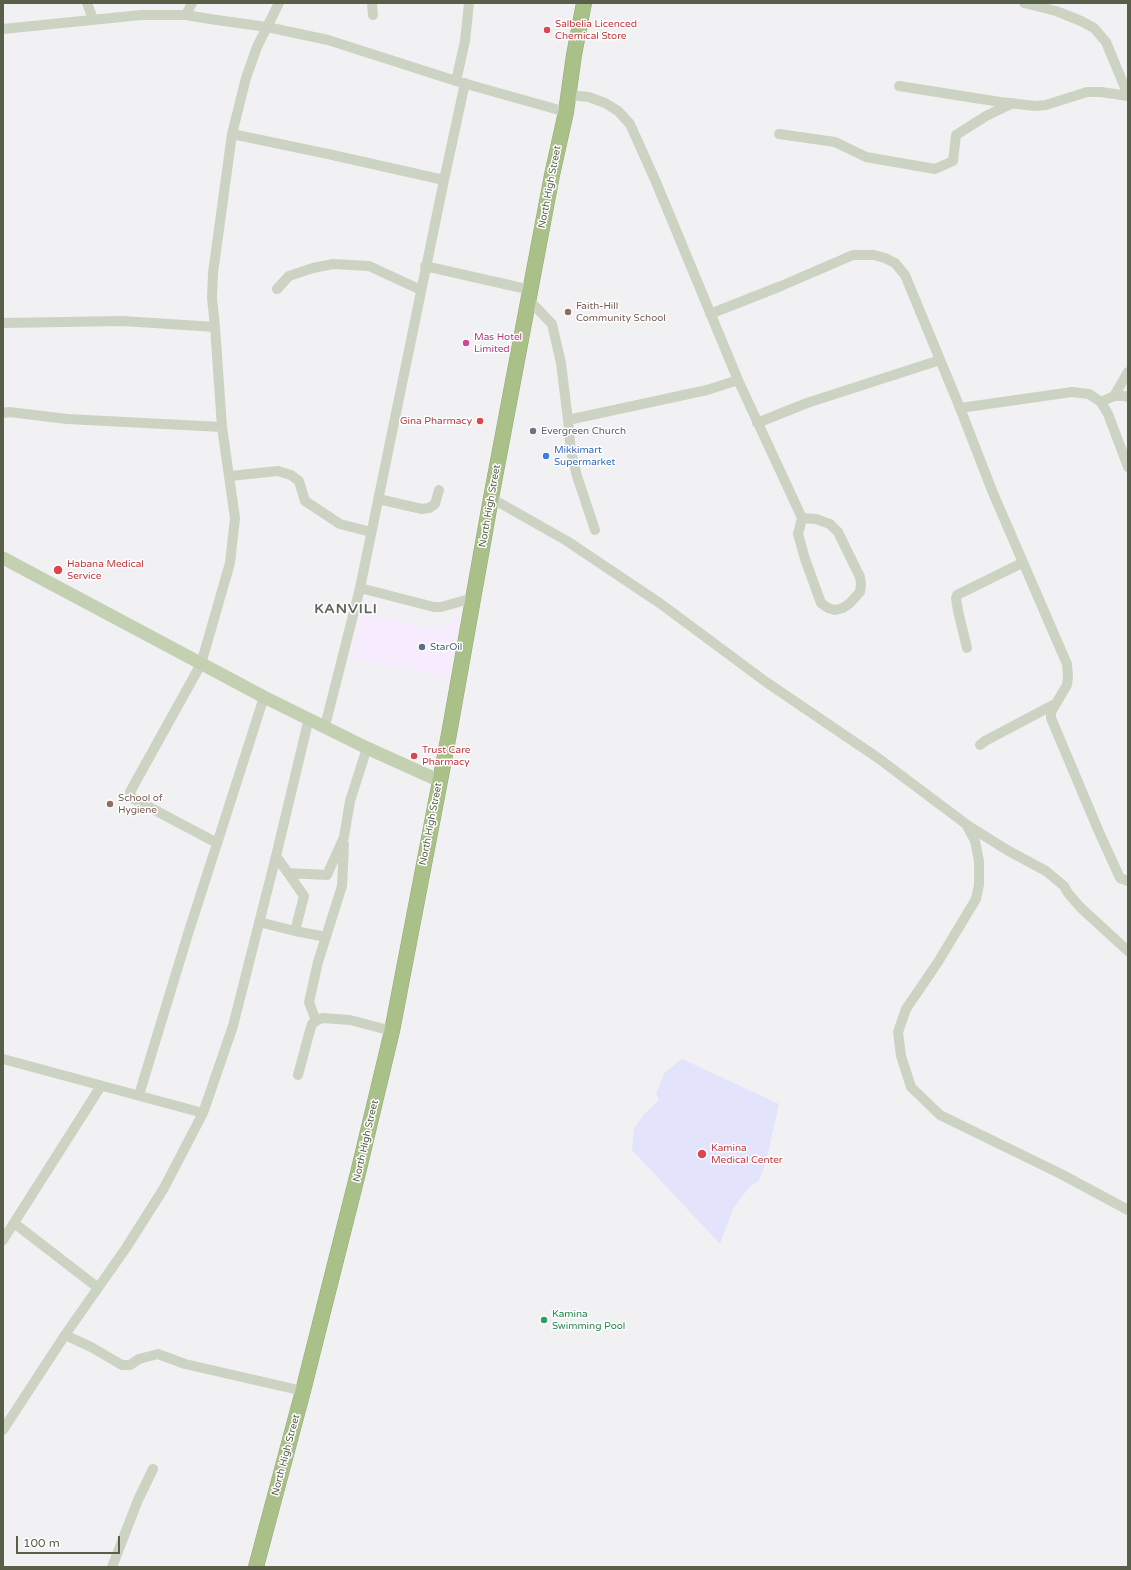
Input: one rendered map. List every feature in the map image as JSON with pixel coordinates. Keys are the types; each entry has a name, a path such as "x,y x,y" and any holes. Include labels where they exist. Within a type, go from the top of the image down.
{"highway":[{"name":"North High Street","path":"256,1567 303,1391 392,1031 440,781 491,498 552,176 566,112 574,55 584,3"}],"main road":[{"path":"3,558 264,697 367,748 440,781"}],"street":[{"path":"87,3 93,20"},
{"path":"186,15 192,3"},
{"path":"217,843 132,798 130,792 201,664 230,563 235,518 222,427 212,298 213,273 232,134 246,78 257,47 279,3"},
{"path":"372,3 373,15"},
{"path":"325,726 360,588 425,266 444,180 461,82 469,3"},
{"path":"899,86 1013,103 1046,106 1087,92 1101,92 1128,96 1106,42 1094,28 1056,11 1024,3"},
{"path":"3,29 141,15 186,15 267,27 328,40 461,82 566,112"},
{"path":"569,95 589,97 605,103 618,111 630,124 656,182 738,380 802,518 798,534 805,559 821,603 828,608 835,610 843,608 860,592 862,584 860,577 838,532 830,524 816,519 802,518"},
{"path":"779,134 835,142 866,157 935,169 954,161 956,135 986,116 1013,103"},
{"path":"232,134 444,180"},
{"path":"710,314 853,255 874,255 885,258 895,263 905,275 1022,563 1068,664 1067,685 1050,714 1099,832 1120,878 1128,881"},
{"path":"277,289 289,276 313,268 333,264 369,266 421,290"},
{"path":"425,266 530,295 552,324 561,363 571,452 577,476 595,530"},
{"path":"3,323 123,321 215,327"},
{"path":"757,422 807,403 940,360"},
{"path":"1114,396 1128,372"},
{"path":"568,420 707,390 738,380"},
{"path":"960,408 1072,392 1089,394 1101,402 1108,414 1128,467"},
{"path":"1101,402 1114,396 1125,396 1128,398"},
{"path":"3,412 67,419 222,427"},
{"path":"230,476 278,471 291,475 299,481 305,501 340,524 371,532"},
{"path":"378,499 422,509 429,508 435,504 439,490"},
{"path":"491,498 566,541 660,604 766,682 878,758 966,824 1007,850 1046,872 1064,886 1080,907 1128,952"},
{"path":"966,648 958,611 956,598 957,594 1022,563"},
{"path":"360,588 434,608 473,598"},
{"path":"139,1095 264,697"},
{"path":"980,745 1055,704"},
{"path":"5,1423 97,1287 126,1248 164,1188 203,1113 233,1026 309,718"},
{"path":"316,1020 309,1002 318,962 342,886 344,837 350,801 367,748"},
{"path":"966,824 976,841 979,861 979,885 976,899 938,962 906,1009 898,1032 901,1056 911,1087 940,1115 1061,1174 1128,1210"},
{"path":"288,873 327,875 344,837"},
{"path":"276,856 304,896 296,931"},
{"path":"259,922 326,937"},
{"path":"298,1075 312,1024 316,1020 322,1018 350,1020 392,1031"},
{"path":"3,1060 203,1113"},
{"path":"5,1234 14,1223 101,1086"},
{"path":"14,1223 97,1287"},
{"path":"65,1335 91,1347 122,1365 130,1365 139,1359 158,1354 185,1364 303,1391"},
{"path":"112,1567 138,1500 153,1469"}],"shaded area":[{"path":"362,613 434,629 461,617 449,680 429,673 350,659"},
{"name":"Kamina Medical Center","path":"682,1059 779,1104 767,1158 759,1181 750,1186 733,1209 720,1244 632,1150 634,1128 644,1114 659,1100 656,1093 665,1072"}],"place":[{"name":"Salbelia Licenced Chemical Store","path":"547,30"},
{"name":"Faith-Hill Community School","path":"568,312"},
{"name":"Mas Hotel Limited","path":"466,343"},
{"name":"Gina Pharmacy","path":"480,421"},
{"name":"Evergreen Church","path":"533,431"},
{"name":"Mikkimart Supermarket","path":"546,456"},
{"name":"Habana Medical Service","path":"58,570"},
{"name":"StarOil","path":"422,647"},
{"name":"Trust Care Pharmacy","path":"414,756"},
{"name":"School of Hygiene","path":"110,804"},
{"name":"Kamina Medical Center","path":"702,1154"},
{"name":"Kamina Swimming Pool","path":"544,1320"}],"district":[{"name":"KANVILI","path":"346,609"}]}
